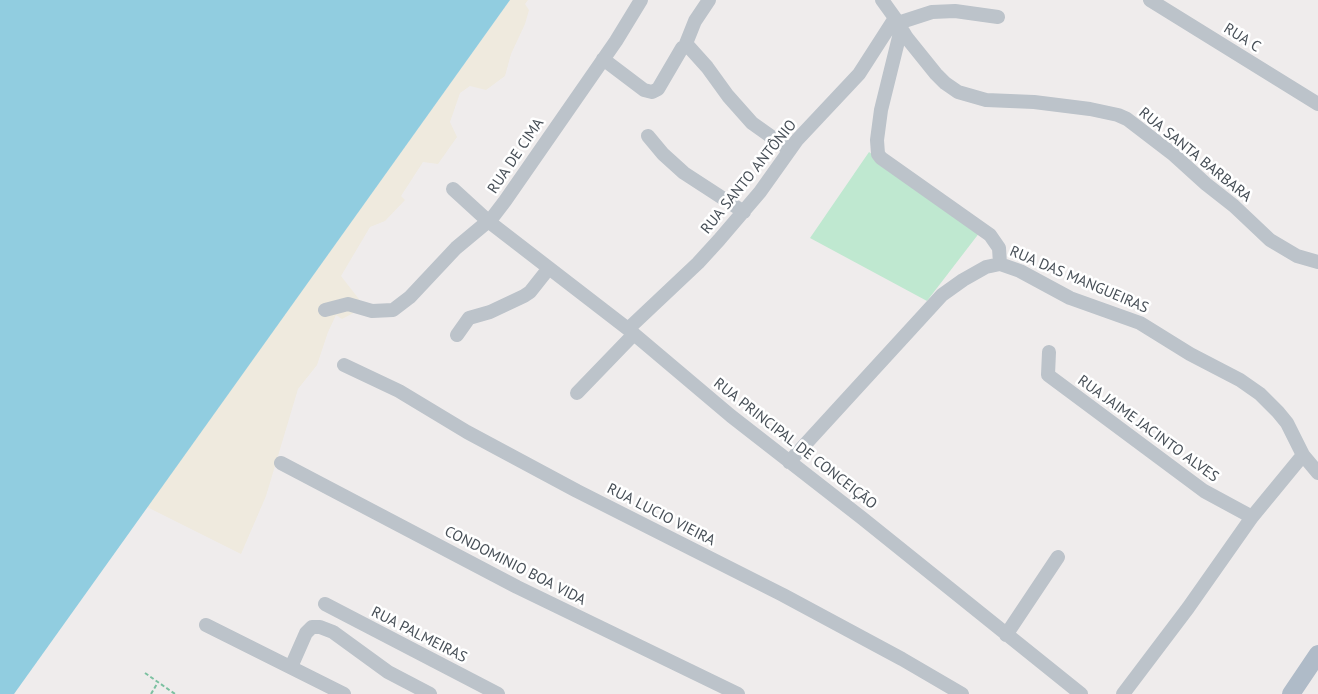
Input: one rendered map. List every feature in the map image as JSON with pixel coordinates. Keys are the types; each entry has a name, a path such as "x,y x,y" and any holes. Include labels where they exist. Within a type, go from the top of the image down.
{"main road":[{"path":"1291,694 1318,654"}],"street":[{"name":"RUA DE CIMA","path":"325,310 348,304 372,311 393,310 415,291 469,235 488,221 505,201 629,22 642,0"},
{"path":"603,59 644,90 652,92 658,89 677,54 685,46 695,21 709,0"},
{"path":"882,0 898,23 878,128 876,147 878,154 990,236 999,248 1000,264"},
{"name":"RUA C","path":"1150,0 1318,104"},
{"path":"898,23 932,12 955,11 998,17"},
{"name":"RUA SANTO ANTÔNIO","path":"577,393 631,331 698,263 744,212 797,140 859,74 884,36 898,23"},
{"name":"RUA SANTA BARBARA","path":"898,23 906,38 945,83 970,96 986,100 1034,102 1090,109 1118,115 1127,119 1174,155 1234,206 1270,240 1297,256 1318,262"},
{"path":"685,46 692,49 728,96 752,123 790,150"},
{"path":"648,136 663,154 684,173 744,212"},
{"name":"RUA PRINCIPAL DE CONCEIÇÃO","path":"452,189 488,221 631,331 687,380 1081,694"},
{"name":"RUA DAS MANGUEIRAS","path":"789,462 937,300 963,280 986,267 1000,264 1020,271 1070,298 1140,323 1190,354 1240,380 1260,394 1278,412 1287,423 1303,455 1318,473"},
{"path":"457,335 469,318 490,312 530,292 549,268"},
{"name":"RUA JAIME JACINTO ALVES","path":"1049,352 1048,376 1204,491 1252,517"},
{"name":"RUA LUCIO VIEIRA","path":"344,365 399,391 467,432 577,491 783,595 902,659 962,694"},
{"path":"1123,694 1188,608 1252,517 1303,455"},
{"name":"CONDOMINIO BOA VIDA","path":"281,463 517,587 738,694"},
{"path":"1006,635 1058,557"},
{"name":"RUA PALMEIRAS","path":"325,604 498,694"},
{"path":"206,625 344,694"},
{"path":"291,667 306,633 312,627 320,627 333,632 388,672 430,694"}],"path":[{"path":"144,674 175,694"},
{"path":"152,694 158,682"}],"green space":[{"path":"869,152 980,232 927,301 810,238"}],"sand":[{"path":"510,0 528,0 525,4 529,10 525,24 511,54 505,76 486,90 470,86 460,93 450,122 457,137 438,164 423,162 401,196 405,200 385,221 370,227 341,276 362,303 359,310 342,319 336,315 317,365 298,389 266,496 241,554 147,507"}],"water":[{"path":"0,0 510,0 14,694 0,694"}]}
